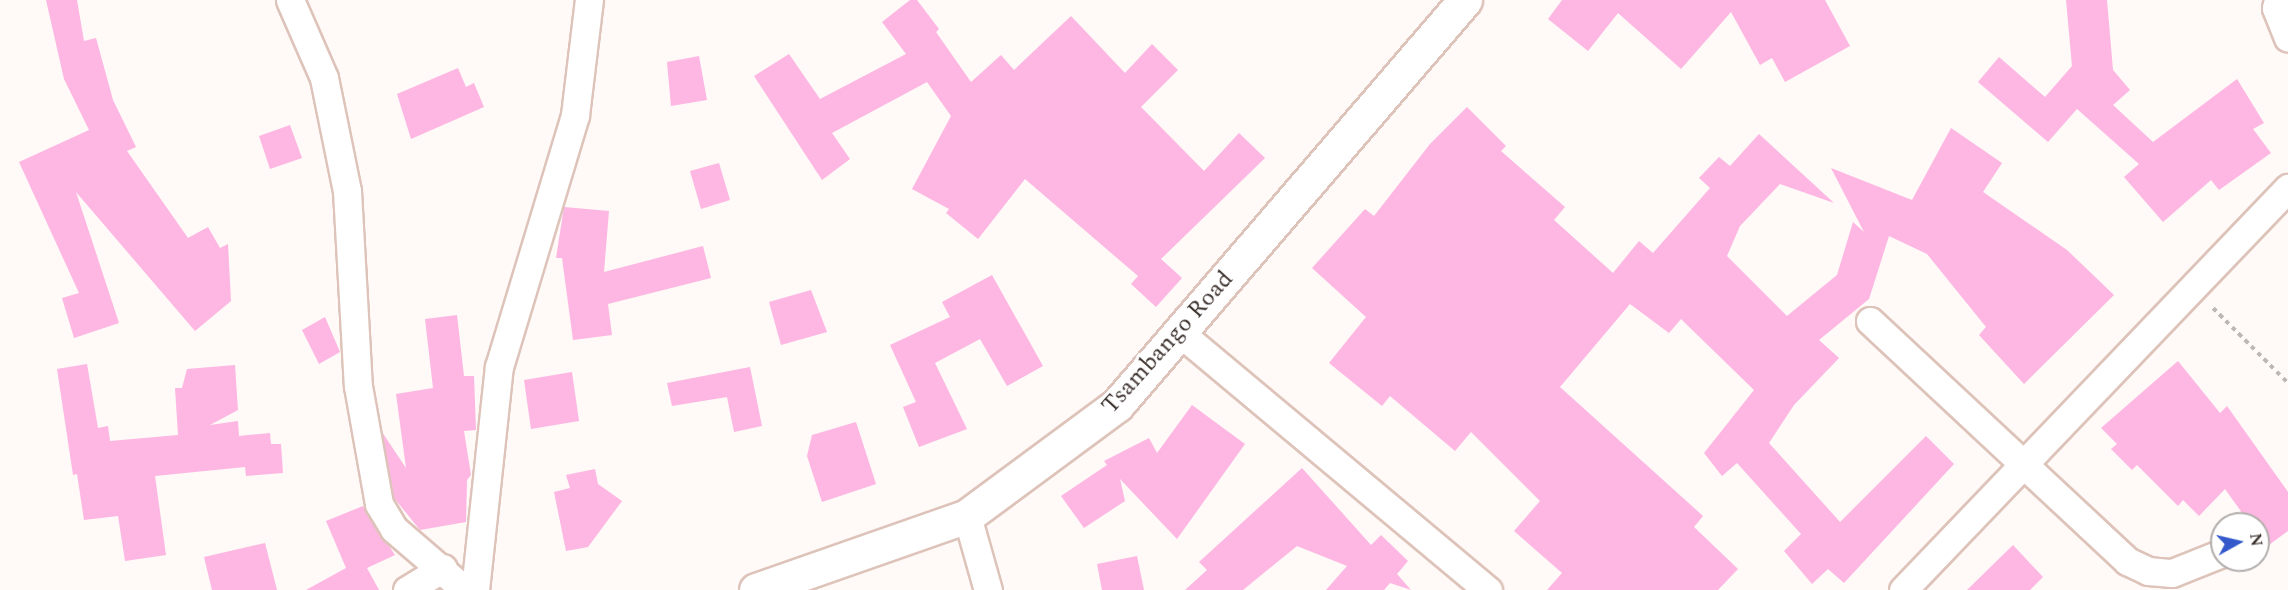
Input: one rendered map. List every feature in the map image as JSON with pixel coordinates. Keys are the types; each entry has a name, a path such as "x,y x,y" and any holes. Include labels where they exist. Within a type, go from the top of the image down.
{"street":[{"path":"290,0 324,78 346,191 358,386 379,504 394,529 443,568 465,590"},
{"path":"475,590 499,367 575,115 589,0"},
{"name":"Tsambango Road","path":"756,590 967,516 1117,405 1465,0"},
{"path":"2278,0 2276,8 2288,38"},
{"path":"1903,590 2026,466 2191,287 2288,188"},
{"path":"1870,321 2127,561 2148,571 2172,573 2210,558"},
{"path":"1179,332 1488,590"},
{"path":"967,516 988,590"},
{"path":"407,590 443,568"}],"path":[{"path":"2191,287 2288,383"}],"building":[{"path":"46,0 77,0 84,41 96,38 113,100 136,147 127,151 188,238 208,227 220,248 228,244 231,301 195,331 76,192 119,323 74,338 62,298 79,293 19,162 89,130 64,79"},
{"path":"910,0 917,0 939,29 936,32 971,82 1001,55 1014,70 1071,16 1125,73 1152,44 1178,70 1141,107 1204,171 1239,133 1265,158 1161,259 1182,278 1156,307 1131,284 1138,276 1025,179 978,239 946,213 949,209 912,189 951,116 927,82 832,133 850,159 822,180 754,76 789,54 820,99 906,54 882,22"},
{"path":"1562,0 1825,0 1850,46 1785,82 1772,58 1760,65 1731,12 1681,69 1618,13 1588,51 1548,19"},
{"path":"2066,0 2107,0 2113,70 2130,90 2113,105 2153,142 2237,79 2264,123 2253,129 2271,153 2219,190 2211,180 2163,222 2124,177 2139,164 2077,109 2048,142 1978,82 1999,57 2045,97 2072,66"},
{"path":"699,56 707,100 671,106 667,62"},
{"path":"458,68 466,87 474,83 484,107 411,139 397,94"},
{"path":"1467,107 1506,146 1501,151 1565,207 1554,220 1613,273 1639,241 1653,253 1710,188 1699,178 1719,157 1730,166 1759,134 1834,203 1780,184 1740,226 1727,256 1787,316 1837,275 1853,222 1864,232 1831,168 1912,200 1951,128 2002,163 1983,192 2067,250 2114,295 2024,384 1979,335 1986,327 1927,254 1889,236 1869,299 1819,340 1839,358 1794,405 1769,443 1840,522 1926,436 1954,464 1844,583 1828,569 1812,584 1784,551 1801,534 1737,463 1722,476 1704,453 1754,390 1681,319 1669,333 1630,304 1560,387 1703,516 1694,527 1738,569 1718,590 1547,590 1562,573 1514,531 1540,501 1471,432 1455,451 1390,396 1382,406 1329,363 1366,317 1312,268 1365,209 1374,216 1430,144"},
{"path":"290,125 302,158 270,169 259,136"},
{"path":"719,163 730,200 701,209 690,171"},
{"path":"564,207 609,211 604,272 703,246 711,278 608,304 612,335 573,340 562,258 556,258"},
{"path":"992,275 1043,366 1007,386 980,339 935,363 967,429 919,447 903,407 916,402 890,345 950,317 942,302"},
{"path":"811,290 827,332 781,345 769,302"},
{"path":"457,315 464,376 474,376 476,430 464,431 471,475 467,480 466,522 420,530 394,498 382,432 406,468 396,394 433,388 425,319"},
{"path":"325,317 340,352 319,364 302,330"},
{"path":"2178,361 2220,413 2227,406 2288,492 2288,531 2270,544 2270,512 2241,512 2225,489 2199,516 2183,500 2178,506 2137,465 2132,470 2111,449 2117,444 2101,428"},
{"path":"87,364 98,428 108,426 110,441 178,435 175,388 182,388 187,369 235,365 238,410 210,425 238,421 239,436 270,433 271,444 281,444 283,473 246,476 245,467 155,476 166,555 125,561 118,516 84,520 77,474 73,475 57,369"},
{"path":"750,367 762,426 734,432 727,397 672,406 667,383"},
{"path":"572,372 579,421 531,429 524,380"},
{"path":"1192,405 1245,444 1177,539 1120,479 1125,501 1084,528 1061,496 1107,465 1104,461 1149,438 1157,453"},
{"path":"856,422 876,484 822,502 807,456 812,435"},
{"path":"1302,468 1371,545 1381,535 1408,561 1397,574 1411,590 1390,583 1384,590 1326,590 1347,566 1297,546 1243,590 1185,590 1207,570 1199,562"},
{"path":"595,469 598,484 622,501 588,547 566,551 554,492 570,488 566,475"},
{"path":"363,506 395,555 367,568 379,590 306,590 346,568 326,521"},
{"path":"265,543 277,590 212,590 204,557"},
{"path":"2013,545 2043,577 2030,590 1967,590"},
{"path":"1137,556 1144,590 1102,590 1097,564"}]}
